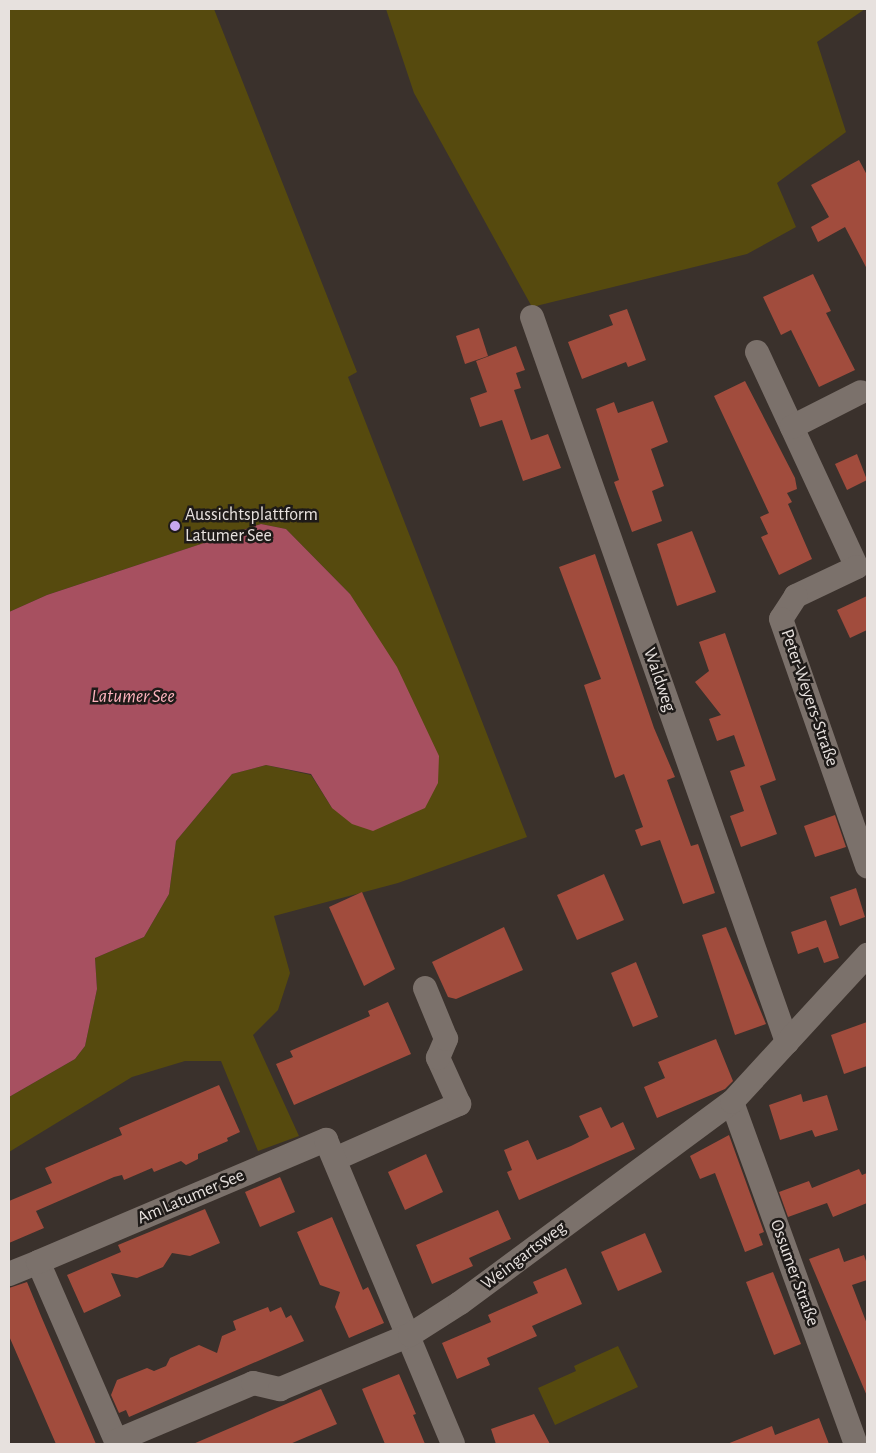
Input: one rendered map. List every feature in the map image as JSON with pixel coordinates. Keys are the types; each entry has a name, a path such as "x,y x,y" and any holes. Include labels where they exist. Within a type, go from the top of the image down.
{"street":[{"name":"Waldweg","path":"532,317 787,1042"},
{"name":"Peter-Weyers-Straße","path":"757,352 792,427 862,565 796,596 781,618 867,866"},
{"path":"792,427 860,392"},
{"name":"Weingartsweg","path":"117,1443 253,1383 280,1389 410,1336 460,1303 732,1102 867,955"},
{"path":"334,1159 459,1104 438,1058 446,1039 425,988"},
{"name":"Ossumer Straße","path":"732,1102 856,1444"},
{"name":"Am Latumer See","path":"9,1274 326,1140 410,1336 453,1444"},
{"path":"38,1262 117,1443"}],"shaded area":[{"path":"9,9 214,9 357,372 348,377 527,837 398,883 274,916 290,973 278,1010 253,1035 299,1136 258,1151 221,1061 185,1061 132,1077 9,1152 9,1097 75,1059 85,1046 97,989 95,958 144,937 169,894 176,841 232,774 266,765 311,775 332,808 350,594 286,529 261,524 47,595 9,612"},
{"path":"386,9 865,9 817,42 846,132 777,183 796,227 747,254 532,307 414,93"},
{"path":"618,1346 638,1387 555,1425 538,1388 576,1371 574,1366"}],"water":[{"name":"Latumer See","path":"261,524 286,529 350,594 397,667 439,756 438,783 425,808 373,831 352,824 332,808 311,774 266,765 232,774 176,841 169,894 144,937 95,958 97,989 85,1046 75,1059 9,1097 9,612 47,595"}],"building":[{"path":"859,160 867,175 867,269 845,227 818,242 811,227 829,217 811,185"},
{"path":"813,274 831,311 826,313 855,370 819,387 791,330 781,335 763,297"},
{"path":"627,309 646,360 628,367 626,362 582,379 568,342 613,325 609,315"},
{"path":"479,328 488,356 465,364 456,336"},
{"path":"516,346 525,370 516,373 521,388 514,390 531,440 548,434 561,468 523,481 502,420 480,427 470,398 487,392 476,361"},
{"path":"745,381 795,478 797,489 787,493 792,502 788,504 812,559 779,575 761,537 768,534 760,517 769,513 714,396"},
{"path":"653,401 668,442 651,449 664,486 652,491 662,521 632,532 614,482 619,480 596,409 614,402 618,413"},
{"path":"857,454 867,480 847,490 835,464"},
{"path":"692,531 716,592 677,606 657,544"},
{"path":"595,554 654,728 675,777 667,780 691,846 698,844 715,893 683,904 660,840 641,846 635,830 643,827 624,774 615,778 584,685 601,679 559,567"},
{"path":"867,596 867,630 850,638 837,610"},
{"path":"725,633 776,780 760,786 777,834 741,847 730,816 744,811 730,771 745,766 734,735 717,741 709,719 721,715 695,682 709,671 699,642"},
{"path":"835,815 846,847 815,857 804,826"},
{"path":"604,874 624,920 577,940 557,895"},
{"path":"856,888 865,917 840,926 830,897"},
{"path":"362,892 395,969 364,986 329,907"},
{"path":"826,920 839,958 824,963 818,947 798,954 791,932"},
{"path":"504,927 523,970 456,999 448,997 432,962"},
{"path":"726,927 766,1024 735,1035 702,935"},
{"path":"636,962 658,1017 633,1027 611,973"},
{"path":"388,1002 411,1054 294,1105 276,1064 293,1057 290,1051 370,1016 368,1011"},
{"path":"867,1022 867,1066 844,1074 831,1035"},
{"path":"716,1039 733,1081 725,1089 657,1118 644,1087 665,1078 658,1062"},
{"path":"219,1085 240,1132 227,1138 228,1141 198,1154 198,1159 186,1165 181,1161 154,1172 152,1168 124,1180 122,1175 114,1177 36,1211 44,1228 9,1243 9,1201 52,1183 45,1168 122,1135 119,1128"},
{"path":"801,1094 803,1102 827,1095 838,1130 815,1137 812,1130 780,1140 769,1105"},
{"path":"601,1107 611,1128 623,1122 635,1149 519,1200 507,1172 512,1170 504,1150 528,1140 537,1160 571,1146 589,1137 579,1116"},
{"path":"729,1135 764,1232 759,1234 763,1245 745,1252 715,1173 700,1179 690,1156"},
{"path":"426,1154 443,1192 405,1210 388,1172"},
{"path":"859,1169 862,1175 867,1173 867,1203 833,1217 827,1203 788,1217 779,1192 809,1181 812,1188"},
{"path":"280,1177 295,1212 260,1227 245,1192"},
{"path":"205,1209 220,1243 190,1256 172,1253 163,1267 137,1278 111,1273 121,1296 84,1313 67,1275 121,1252 118,1245"},
{"path":"498,1210 511,1239 469,1258 473,1266 432,1284 416,1245"},
{"path":"332,1217 363,1290 368,1287 384,1323 349,1338 335,1307 340,1292 320,1285 297,1232"},
{"path":"645,1233 662,1272 618,1291 601,1252"},
{"path":"839,1248 844,1262 864,1255 867,1264 867,1280 852,1285 867,1324 867,1396 809,1259"},
{"path":"566,1268 582,1304 532,1326 537,1336 487,1358 490,1365 457,1379 442,1343 491,1322 488,1315 538,1293 533,1282"},
{"path":"773,1272 801,1344 774,1355 746,1282"},
{"path":"27,1282 96,1444 56,1444 9,1336 9,1288"},
{"path":"268,1307 270,1312 281,1307 286,1318 291,1315 304,1341 129,1417 126,1410 119,1413 111,1395 117,1380 147,1368 154,1371 166,1366 170,1358 199,1345 217,1353 222,1336 236,1330 233,1321"},
{"path":"399,1374 416,1414 413,1415 425,1444 385,1444 362,1389"},
{"path":"321,1389 337,1424 290,1444 193,1444"},
{"path":"534,1414 550,1444 496,1444 491,1429"},
{"path":"819,1418 829,1444 727,1444 772,1426 775,1435"}],"place":[{"name":"Aussichtsplattform Latumer See","path":"175,526"}]}
